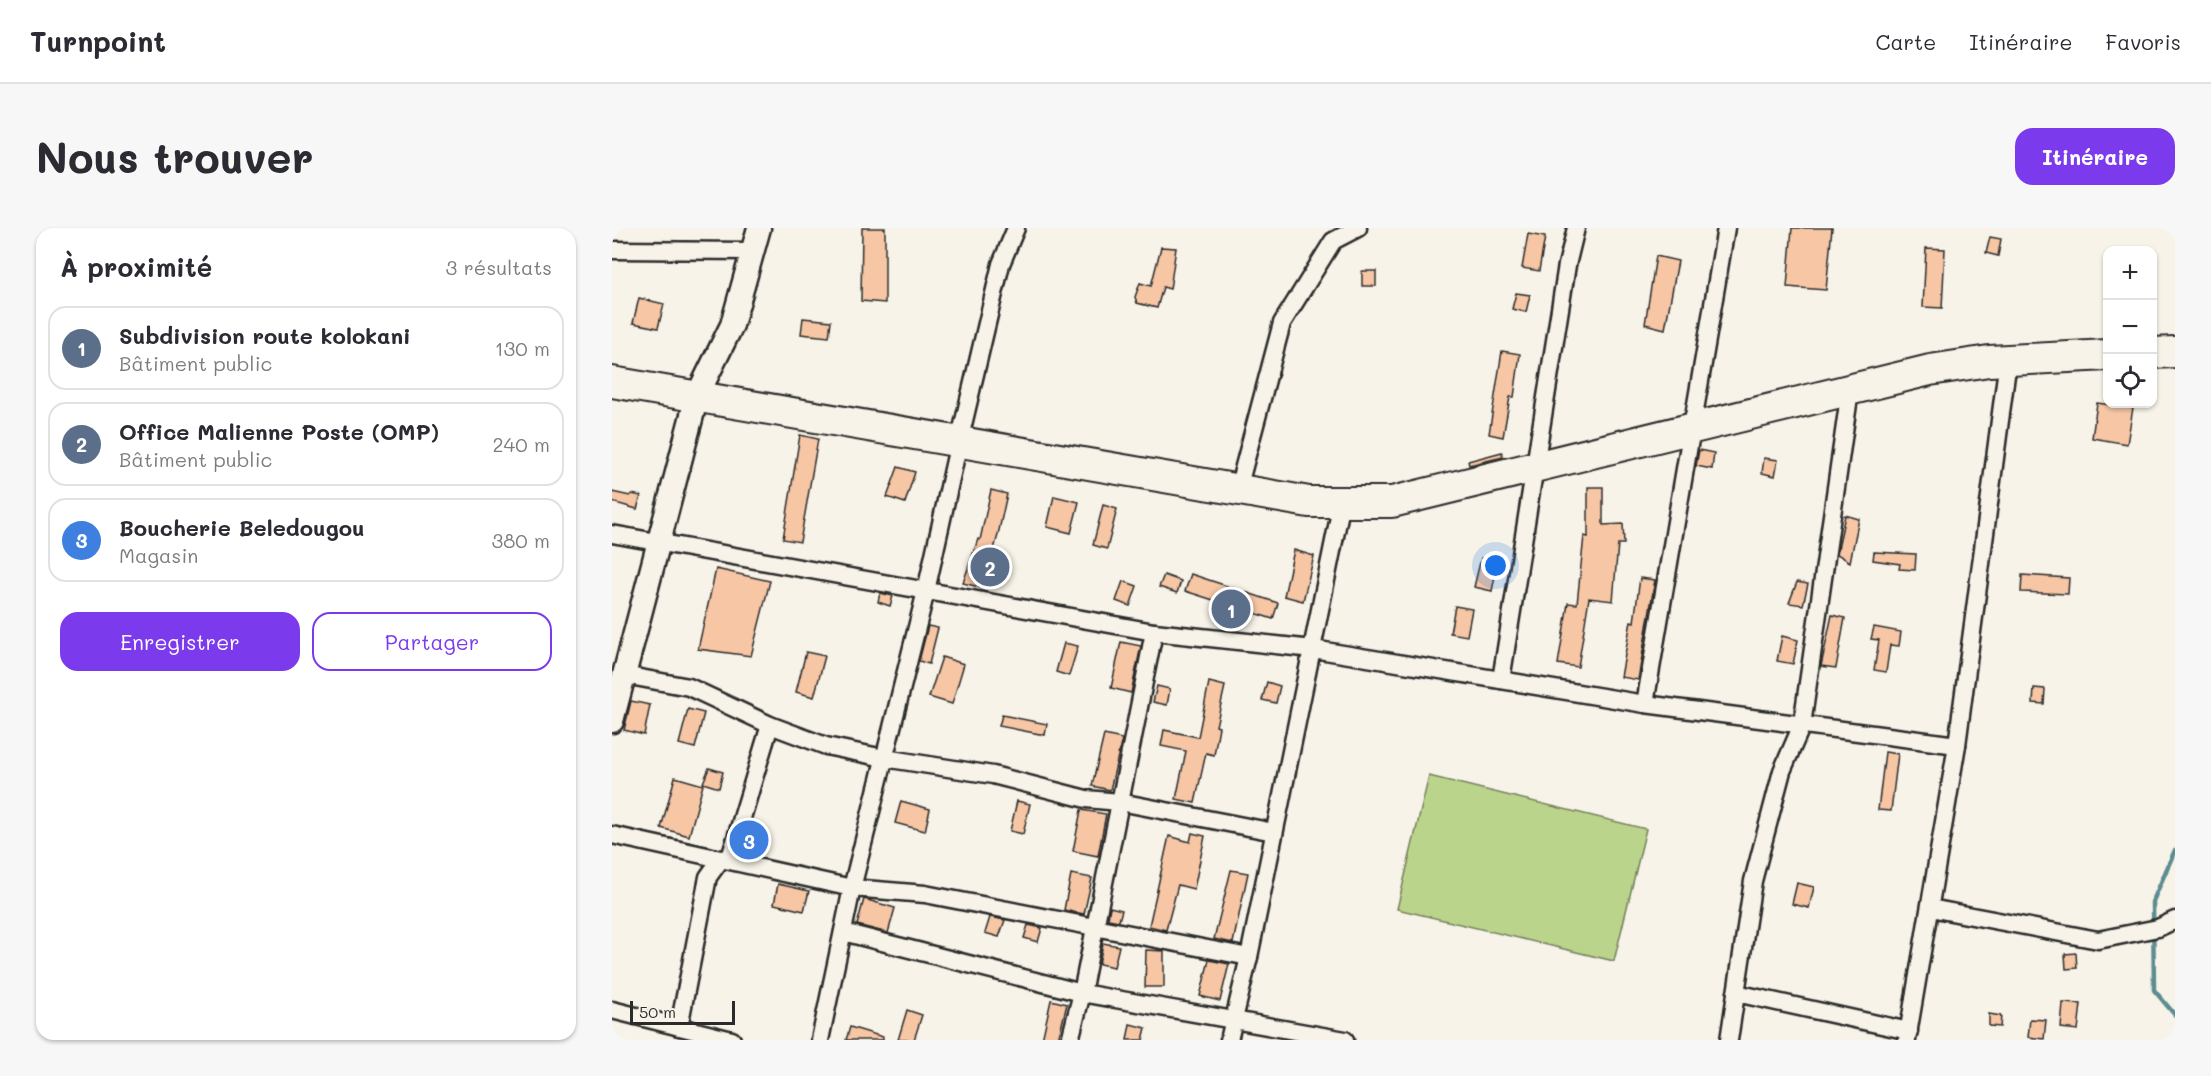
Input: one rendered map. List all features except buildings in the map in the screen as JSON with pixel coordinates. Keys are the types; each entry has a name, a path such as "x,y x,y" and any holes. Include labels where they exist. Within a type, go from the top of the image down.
{"highway":[{"path":"612,382 1309,502 1392,502 1930,370 1989,361 2103,355"}],"street":[{"path":"612,721 615,697 624,675 697,396 732,325 759,228"},
{"path":"820,1040 852,888 926,591 1001,264 1016,228"},
{"path":"1238,489 1282,323 1333,241 1358,228"},
{"path":"1501,680 1567,264 1576,228"},
{"path":"1645,704 1694,429 1726,228"},
{"path":"612,250 753,251"},
{"path":"1736,993 1908,1036 1958,746 2008,360"},
{"path":"1729,1040 1753,881 1782,771 1802,725 1850,390"},
{"path":"1228,1040 1249,957 1342,502"},
{"path":"612,534 1154,632 1313,650 1645,704 1958,746"},
{"path":"1070,1040 1082,993 1154,632"},
{"path":"624,675 689,687 770,725 826,746 884,758 993,775 1086,799 1120,802 1274,832"},
{"path":"679,1027 708,877 721,860 730,858 770,725"},
{"path":"612,835 852,888 925,894 1249,957"},
{"path":"1930,908 2098,940 2158,928 2175,920"},
{"path":"843,932 1082,993 1346,1040"},
{"path":"612,1010 732,1040"}],"green space":[{"path":"1429,776 1646,829 1614,961 1397,909"}],"waterway":[{"path":"2175,850 2153,901 2154,990 2175,1015"}],"place":[{"name":"Office Malienne Poste (OMP)","path":"990,567"},
{"name":"Subdivision route kolokani","path":"1231,609"},
{"name":"Boucherie Beledougou","path":"749,840"}]}
